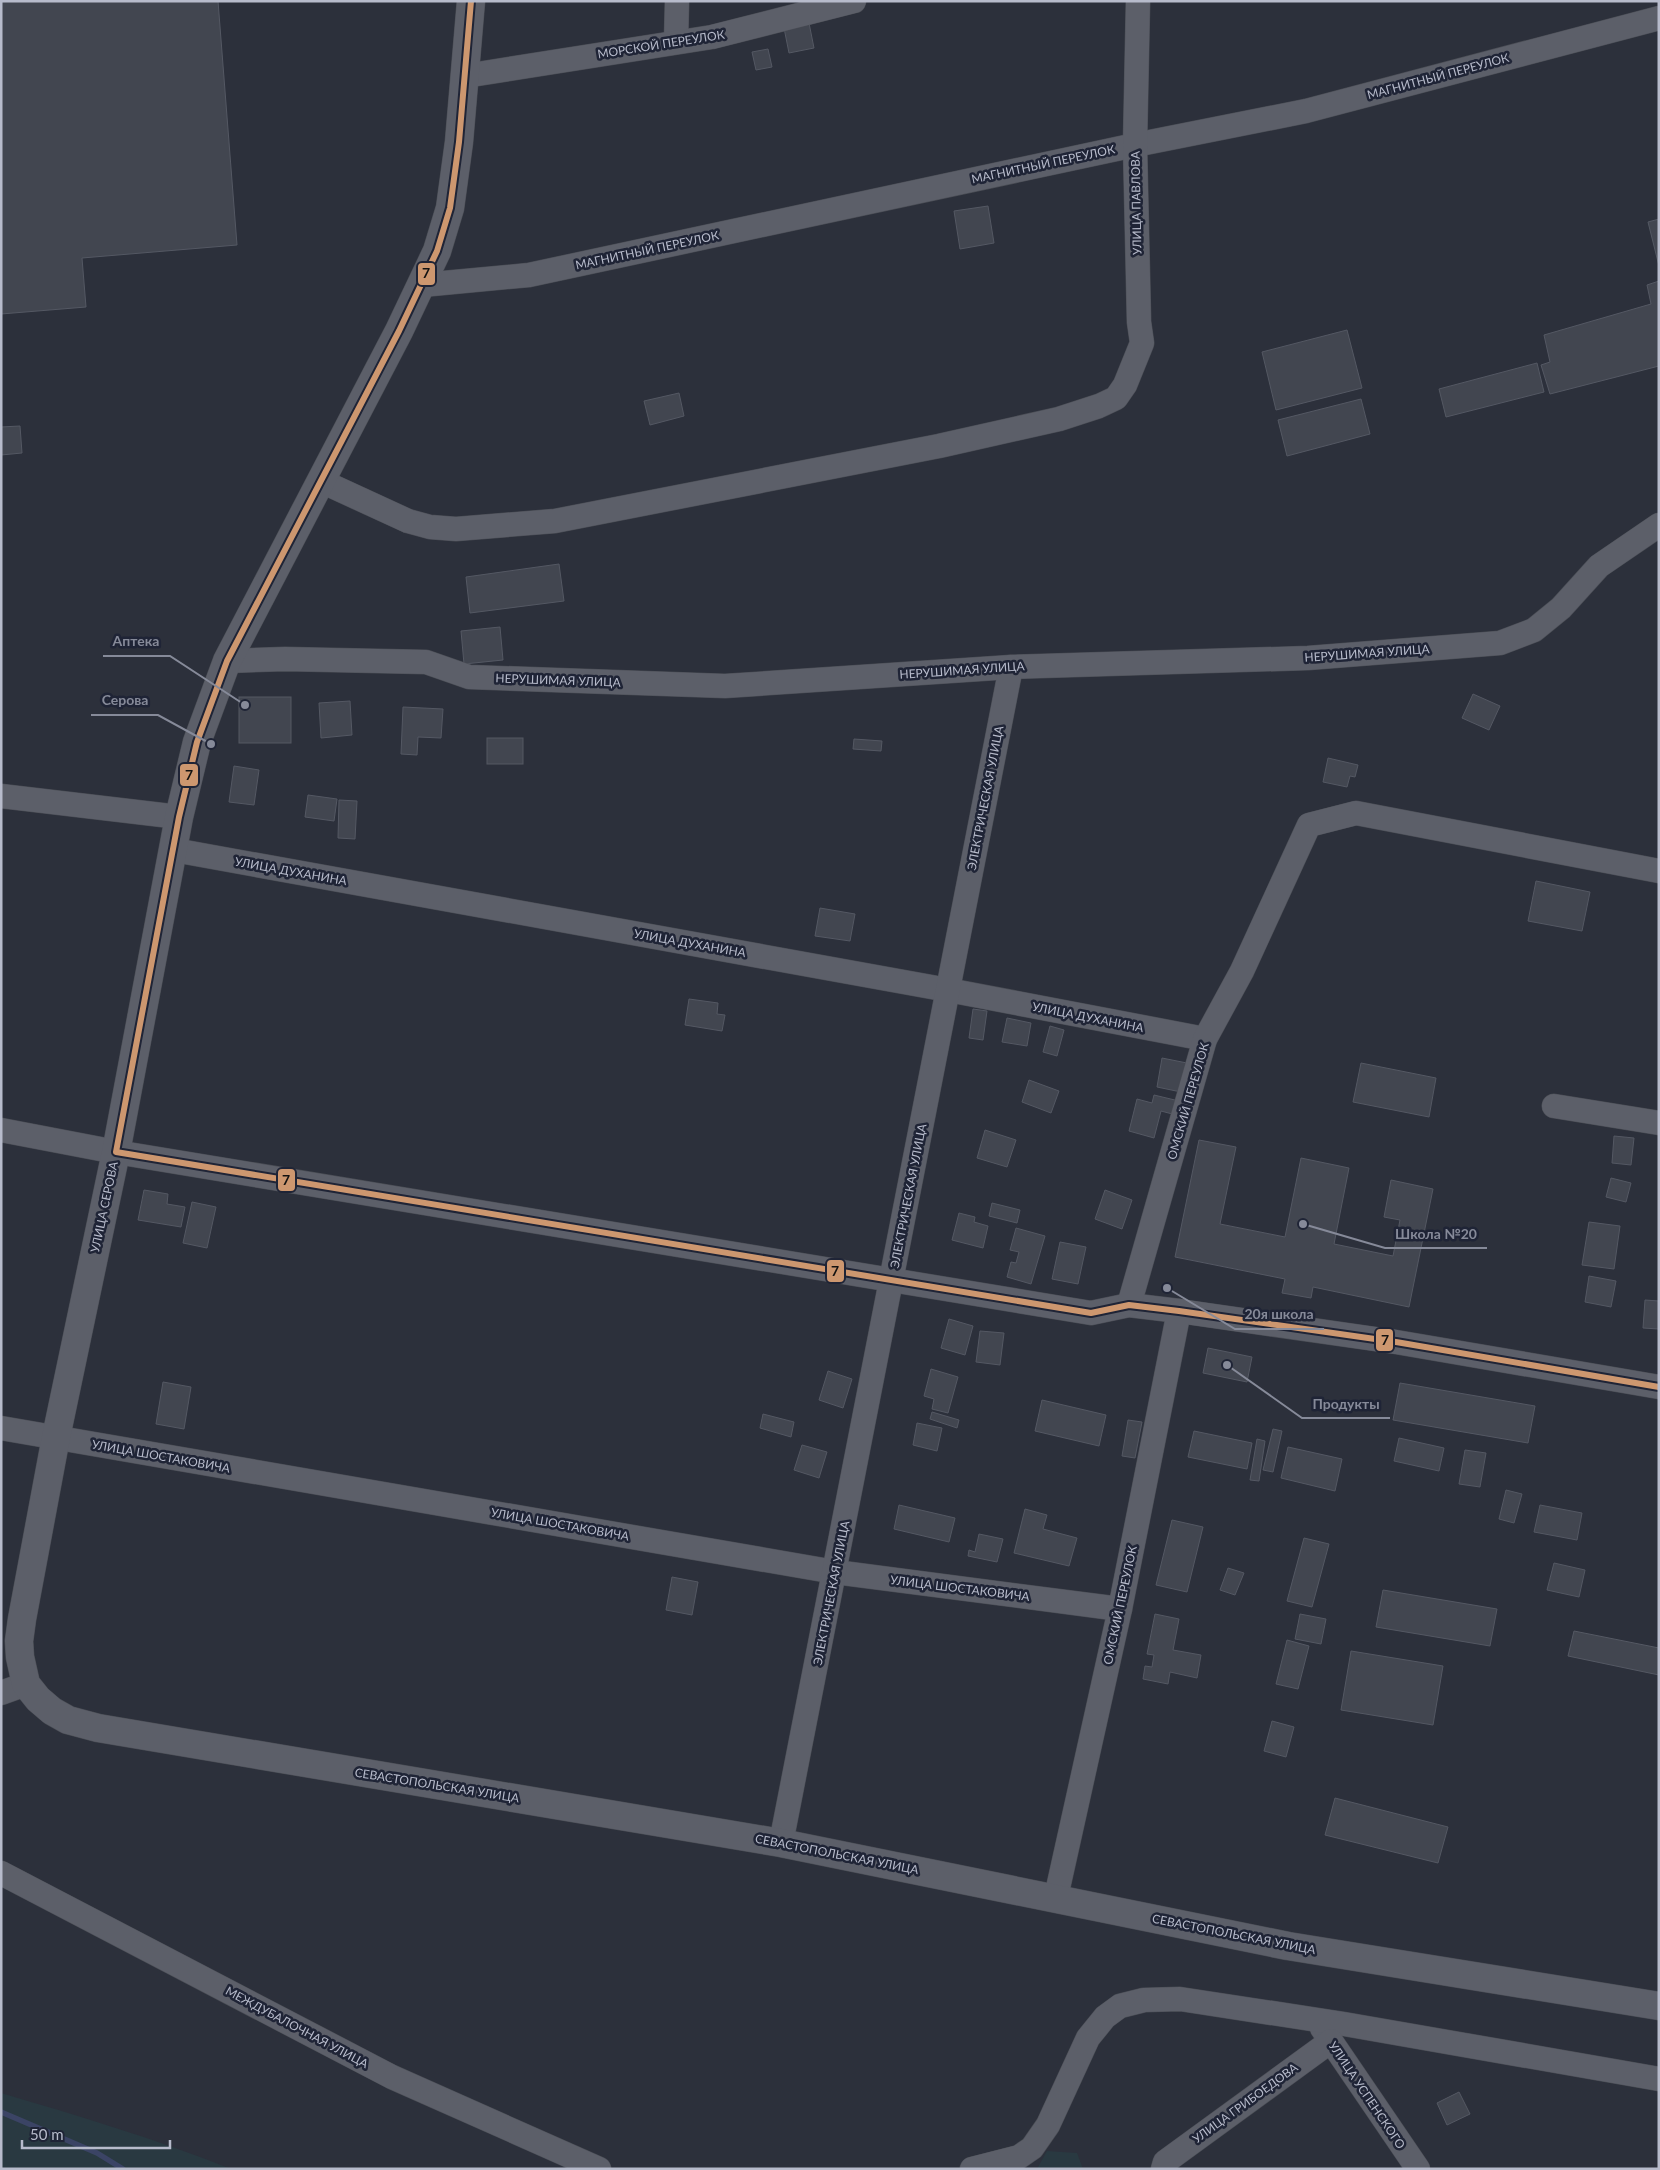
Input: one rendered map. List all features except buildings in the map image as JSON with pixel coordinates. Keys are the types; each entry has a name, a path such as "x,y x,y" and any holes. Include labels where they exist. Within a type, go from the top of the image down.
{"street":[{"name":"УЛИЦА СЕРОВА","path":"26,1684 20,1657 22,1619 56,1438 116,1152 179,817 197,742 227,661 422,286 444,232 450,208 465,76 471,1"},
{"path":"676,42 677,1"},
{"name":"МОРСКОЙ ПЕРЕУЛОК","path":"465,76 676,42 712,38 854,1"},
{"name":"УЛИЦА ПАВЛОВА","path":"321,481 408,521 430,527 466,529 555,521 939,446 1059,419 1099,406 1116,398 1125,385 1142,343 1139,322 1135,145 1138,1"},
{"name":"МАГНИТНЫЙ ПЕРЕУЛОК","path":"422,286 529,275 1135,145 1306,111 1659,18"},
{"name":"НЕРУШИМАЯ УЛИЦА","path":"227,661 285,659 426,662 469,677 725,686 1011,667 1308,658 1500,643 1534,630 1561,608 1599,566 1659,525"},
{"name":"ЭЛЕКТРИЧЕСКАЯ УЛИЦА","path":"781,1843 1011,667"},
{"path":"1,796 179,817"},
{"name":"ОМСКИЙ ПЕРЕУЛОК","path":"1129,1305 1205,1040 1242,971 1309,825 1356,813 1659,871"},
{"name":"УЛИЦА ДУХАНИНА","path":"174,850 948,990 1205,1040"},
{"path":"1554,1106 1659,1123"},
{"path":"1,1130 116,1152 1091,1313 1129,1305 1179,1311 1396,1342 1659,1388"},
{"name":"ОМСКИЙ ПЕРЕУЛОК","path":"1056,1897 1120,1609 1179,1311"},
{"name":"УЛИЦА ШОСТАКОВИЧА","path":"1,1428 835,1572 1120,1609"},
{"path":"1,1693 26,1684"},
{"name":"СЕВАСТОПОЛЬСКАЯ УЛИЦА","path":"26,1684 52,1712 68,1720 98,1728 781,1843 1056,1897 1288,1946 1659,2006"},
{"name":"МЕЖДУБАЛОЧНАЯ УЛИЦА","path":"1,1873 392,2077 600,2169"},
{"path":"972,2169 1019,2157 1032,2148 1048,2125 1088,2038 1105,2017 1120,2006 1144,2000 1180,1999 1317,2020 1659,2079"},
{"name":"УЛИЦА УСПЕНСКОГО","path":"1317,2020 1418,2169"},
{"name":"УЛИЦА ГРИБОЕДОВА","path":"1163,2169 1165,2162 1331,2041"}],"shaded area":[{"path":"1,2093 146,2138 231,2169 1,2169"},
{"path":"1047,2151 1077,2153 1083,2169 1037,2169"}],"waterway":[{"path":"1,2112 97,2153 123,2169"}],"transit line":[{"name":"7","path":"471,1 459,142 450,208 437,251 399,331 227,661 197,742 179,817 116,1152 1091,1313 1129,1305 1179,1311 1396,1342 1659,1387"}],"place":[{"name":"Аптека","path":"245,705"},
{"name":"Серова","path":"211,744"},
{"name":"Школа №20","path":"1303,1224"},
{"name":"20я школа","path":"1167,1288"},
{"name":"Продукты","path":"1227,1365"}]}
